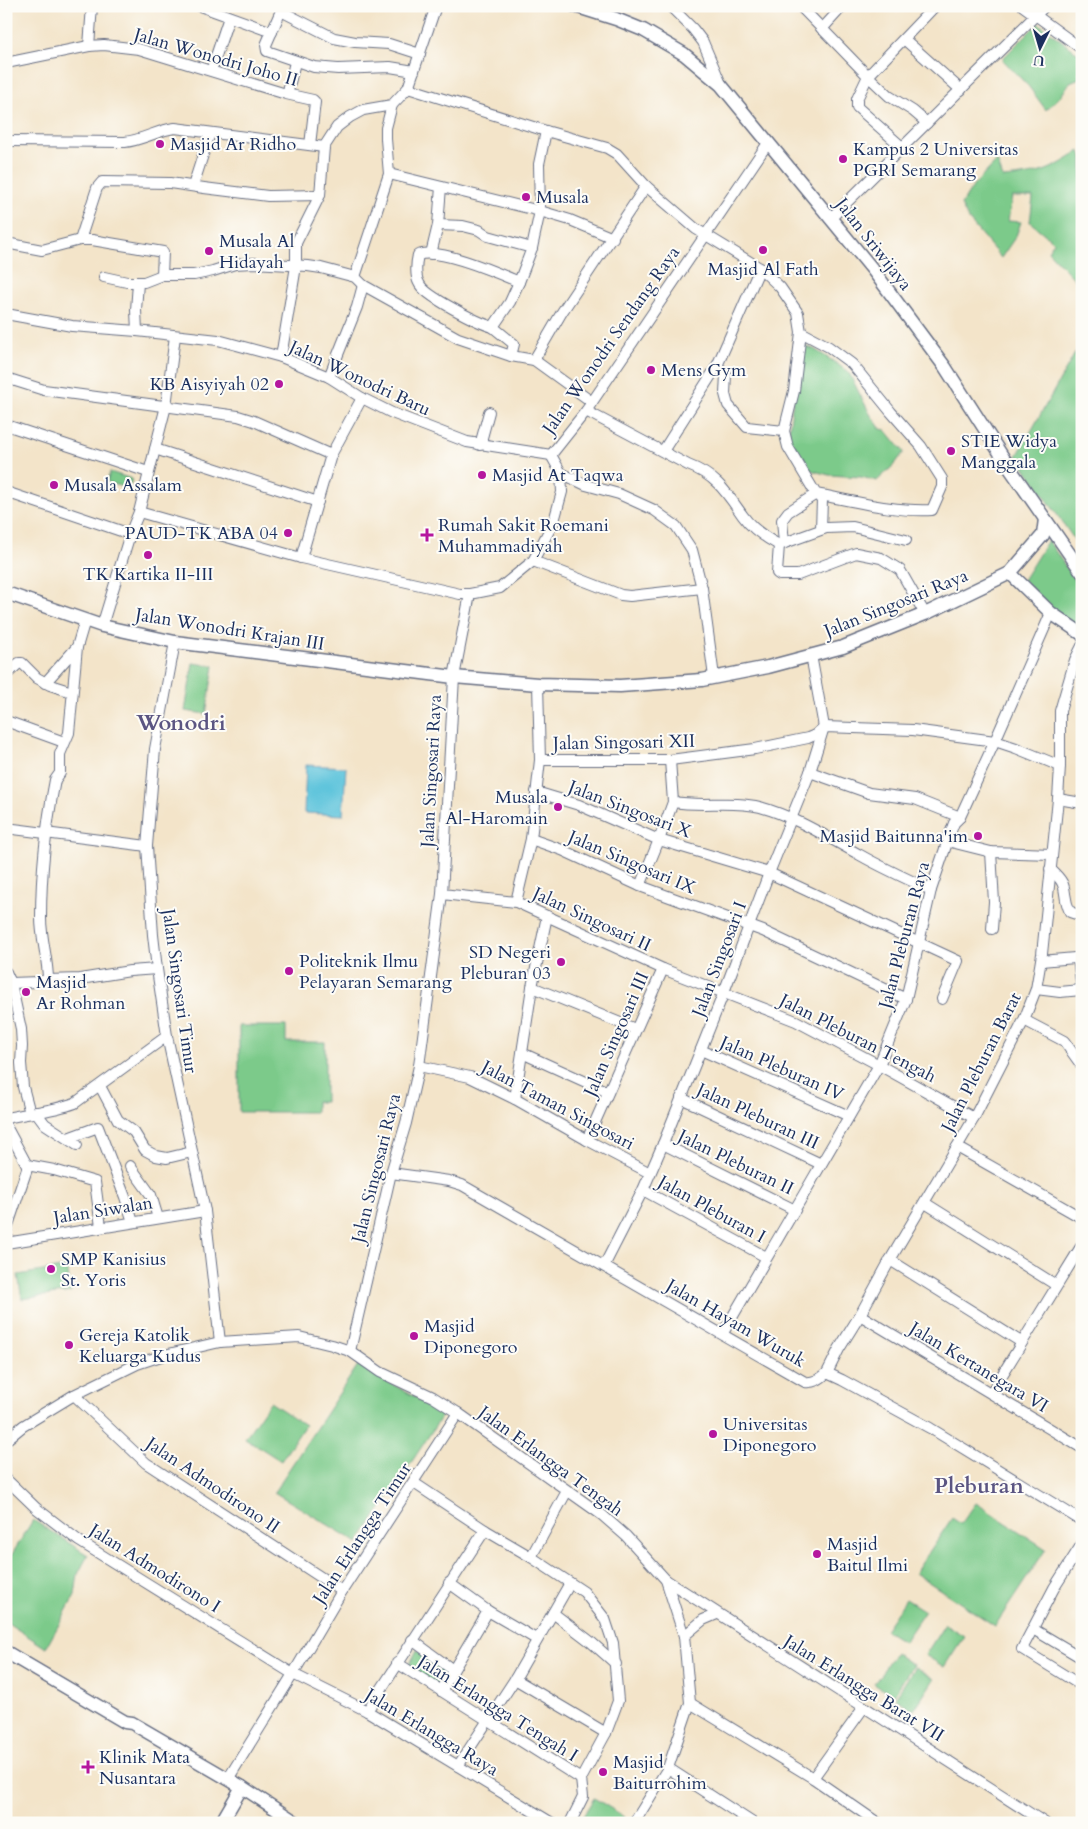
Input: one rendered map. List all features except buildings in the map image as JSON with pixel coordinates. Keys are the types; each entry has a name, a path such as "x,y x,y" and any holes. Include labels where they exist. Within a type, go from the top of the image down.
{"main road":[{"name":"Jalan Sriwijaya","path":"575,6 616,18 643,30 684,54 721,85 832,217 844,236 873,270 945,367 1045,519 1049,535"},
{"path":"1049,535 1082,572"},
{"name":"Jalan Singosari Raya","path":"454,677 538,684 620,686 702,680 768,667 843,647 925,614 1010,573 1049,535"},
{"path":"1010,573 1051,614 1082,634"},
{"name":"Jalan Wonodri Krajan III","path":"6,593 102,626 175,642 454,677"},
{"path":"6,1652 125,1722 132,1723 226,1782 297,1823"},
{"path":"221,1823 240,1790"},
{"path":"240,1790 287,1823"}],"street":[{"path":"89,46 92,6"},
{"path":"200,6 272,32"},
{"path":"355,277 389,174 386,139 392,105 408,88 436,6"},
{"path":"670,6 703,42 721,85"},
{"path":"800,6 868,76 890,96 927,123"},
{"path":"822,29 843,6"},
{"path":"902,147 857,107 857,99 868,76 935,6"},
{"path":"1023,6 1082,49"},
{"path":"832,217 1045,6"},
{"path":"414,71 390,67 338,69 314,67 267,51 266,45 282,9 334,38 355,42 389,44 420,54"},
{"path":"213,65 229,17"},
{"path":"904,39 961,90"},
{"name":"Jalan Wonodri Joho II","path":"6,63 89,46 104,45 140,49 286,94 313,100 315,102 310,145"},
{"path":"288,91 295,62"},
{"path":"408,88 546,131 608,148 617,154 646,186 696,229 760,268 780,287 798,313 801,332 794,391 784,431 788,447 816,494 822,500 821,529"},
{"path":"280,358 296,266 296,243 320,195 324,147 337,127 350,116 363,110 392,105"},
{"path":"6,140 125,142 175,128 324,147"},
{"path":"493,327 510,302 532,248 540,211 539,164 546,131"},
{"path":"193,186 210,133"},
{"name":"Jalan Wonodri Sendang Raya","path":"561,473 551,455 586,411 768,143"},
{"path":"389,174 540,211 570,220 613,238"},
{"path":"80,240 97,188 102,182 170,183 268,196 320,195"},
{"path":"534,360 562,312 646,186"},
{"path":"431,254 438,224 441,187"},
{"path":"438,224 463,226 479,230 488,236 532,248"},
{"path":"6,243 42,250 80,240 92,240 163,252 162,275"},
{"path":"511,356 514,344 493,327 481,324 422,289 417,278 418,256 431,254 459,259 519,282"},
{"path":"104,277 138,283 150,281 162,275 205,273 235,264 253,263 322,268 355,277 363,285 446,333 511,356 534,360 592,402"},
{"path":"663,451 717,366 760,268"},
{"path":"137,331 138,283"},
{"path":"329,377 357,307 363,285"},
{"name":"Jalan Wonodri Baru","path":"6,314 72,326 218,340 280,358 329,377 362,398 401,417 444,434 480,445 551,455"},
{"path":"801,332 829,347 852,364 921,446 942,479 942,487 932,510 918,511 884,507 816,494 788,512 782,520 777,573 780,575 798,574 856,553 881,558 900,570 925,614"},
{"path":"102,626 130,534 139,512 148,472 156,449 166,406 175,336"},
{"path":"717,366 726,374 725,394 728,405 747,427 784,431"},
{"path":"6,378 44,390 238,416 254,421 331,455"},
{"path":"301,558 331,455 362,398"},
{"path":"586,411 688,465 702,470 717,482 734,502 744,518 766,538 781,544 821,529 853,527 906,540"},
{"path":"480,445 490,412"},
{"path":"6,425 148,472"},
{"path":"156,449 318,502"},
{"path":"139,512 301,558 460,594 470,594 500,588 533,561 554,521 562,492 561,473 586,485 619,494 667,518 676,526 692,550 702,588 714,677"},
{"path":"6,492 130,534"},
{"path":"533,561 621,595 630,596 702,588"},
{"path":"454,677 470,594"},
{"name":"Jalan Pleburan Raya","path":"723,1333 879,1065 906,999 931,890 947,841 995,741 1051,614"},
{"path":"48,980 41,920 42,876 46,833 54,780 60,773 60,754 69,733 77,648 85,620"},
{"name":"Jalan Singosari Timur","path":"175,642 155,749 147,846 157,969 167,1036 205,1211 220,1342"},
{"name":"Jalan Pleburan Barat","path":"827,1373 890,1260 974,1118 1024,1020 1036,989 1041,961 1058,799 1060,710 1075,660 1082,646"},
{"path":"45,683 77,648"},
{"name":"Jalan Singosari I","path":"604,1266 643,1190 701,1050 810,772 824,727 811,655"},
{"path":"6,675 19,663 22,663 45,683 72,692"},
{"name":"Jalan Singosari Raya","path":"350,1351 391,1173 406,1123 419,1066 442,894 454,677"},
{"path":"516,902 532,839 540,760 538,684"},
{"path":"6,720 41,735 64,742"},
{"path":"824,727 913,730 995,741 1060,766"},
{"name":"Jalan Singosari XII","path":"540,760 670,760 755,750 815,735 824,727"},
{"path":"640,886 673,802 670,760"},
{"path":"810,772 869,793 916,799 960,817"},
{"name":"Jalan Singosari X","path":"536,792 579,804 659,840 769,873 958,961 942,999"},
{"path":"1058,799 1082,803"},
{"path":"673,802 688,804 744,804 792,818 867,859 931,890"},
{"path":"6,828 147,846"},
{"name":"Jalan Singosari IX","path":"532,839 562,850 640,886 749,925 906,999"},
{"path":"947,841 991,852 1052,854"},
{"path":"991,852 994,902 992,929"},
{"path":"1050,869 1064,883 1070,912 1082,916"},
{"name":"Jalan Singosari II","path":"442,894 516,902 663,969 724,992"},
{"path":"515,1098 532,987 546,916"},
{"path":"1036,989 1060,992 1082,991 1076,957 1041,961"},
{"path":"10,985 48,980 80,979 157,969"},
{"name":"Jalan Singosari III","path":"587,1140 663,969"},
{"path":"6,972 21,1029 20,1063 23,1087 33,1112 45,1124 76,1145"},
{"path":"532,987 636,1029"},
{"name":"Jalan Pleburan Tengah","path":"724,992 796,1021 974,1118"},
{"path":"1024,1020 1064,1041 1082,1066"},
{"path":"6,1118 61,1108 75,1103 167,1036"},
{"name":"Jalan Pleburan IV","path":"701,1050 849,1116"},
{"path":"522,1052 608,1092"},
{"name":"Jalan Taman Singosari","path":"419,1066 470,1077 515,1098 587,1140 650,1173"},
{"path":"100,1086 118,1120 134,1132 146,1150 156,1156 167,1158 192,1152"},
{"name":"Jalan Pleburan III","path":"681,1098 821,1164"},
{"path":"6,1126 27,1165 27,1171 6,1231"},
{"path":"68,1138 98,1127 125,1197 132,1222"},
{"name":"Jalan Pleburan II","path":"662,1144 795,1210"},
{"path":"957,1147 1082,1218"},
{"path":"27,1165 54,1170 95,1182 101,1227"},
{"path":"130,1166 151,1195 158,1218"},
{"name":"Jalan Hayam Wuruk","path":"391,1173 443,1180 462,1185 723,1333 805,1382 820,1379 827,1373 930,1428 1082,1521"},
{"name":"Jalan Pleburan I","path":"643,1190 766,1258"},
{"path":"924,1203 1056,1285"},
{"name":"Jalan Siwalan","path":"6,1243 205,1211"},
{"path":"991,1393 1082,1245"},
{"path":"890,1260 1021,1342"},
{"name":"Jalan Kertanegara VI","path":"860,1315 1082,1448"},
{"path":"6,1440 23,1426 74,1396 137,1364 164,1355 220,1342 299,1337 350,1351 380,1372 400,1383 419,1390 458,1413"},
{"name":"Jalan Admodirono II","path":"74,1396 146,1463 342,1591"},
{"name":"Jalan Erlangga Timur","path":"226,1782 342,1591 458,1413"},
{"name":"Jalan Erlangga Tengah","path":"458,1413 602,1515 626,1536 666,1580 684,1636 690,1703 668,1768 634,1823"},
{"name":"Jalan Admodirono I","path":"6,1479 36,1508 79,1540 293,1674"},
{"path":"414,1483 584,1592 597,1606 605,1619 613,1643 618,1701 606,1733 581,1779 583,1797 570,1823"},
{"path":"531,1557 567,1491"},
{"path":"367,1711 485,1530"},
{"path":"1082,1544 1054,1588 1022,1649 1082,1686"},
{"name":"Jalan Erlangga Barat VII","path":"666,1580 1046,1823"},
{"path":"449,1583 488,1611 536,1639"},
{"path":"458,1766 515,1679 536,1639 570,1583"},
{"path":"441,1691 488,1611"},
{"path":"553,1613 616,1664"},
{"path":"684,1636 703,1620 717,1614"},
{"path":"1034,1629 1082,1658"},
{"path":"412,1640 453,1670"},
{"name":"Jalan Erlangga Tengah I","path":"397,1663 581,1779"},
{"name":"Jalan Erlangga Raya","path":"293,1674 367,1711 552,1823"},
{"path":"515,1679 606,1733"},
{"path":"690,1703 813,1778 878,1823"},
{"path":"813,1778 864,1706"},
{"path":"668,1768 753,1823"}],"green space":[{"path":"1038,23 1082,56 1082,77 1070,82 1061,96 1046,110 1029,87 1002,59"},
{"path":"1080,151 1082,157 1082,287 1048,251 1054,242 1030,222 1033,197 1012,197 1008,221 1021,222 1016,236 1001,258 968,219 961,205 974,185 997,161 1003,178 1015,177 1052,168"},
{"path":"1082,341 1082,551 1017,456"},
{"path":"800,345 814,349 849,373 870,414 881,429 886,430 904,452 895,464 877,481 861,477 829,475 810,470 798,457 788,439"},
{"path":"110,472 132,479 129,489 107,482"},
{"path":"1048,540 1082,591 1082,630 1052,610 1023,580"},
{"path":"193,663 214,666 206,714 185,711"},
{"path":"239,1026 286,1026 286,1042 325,1042 325,1102 316,1102 316,1112 239,1112"},
{"path":"67,1267 71,1292 22,1299 18,1275"},
{"path":"358,1365 444,1413 358,1543 274,1492"},
{"path":"270,1402 305,1425 281,1461 245,1438"},
{"path":"976,1503 1046,1549 995,1626 915,1573 952,1518 961,1524"},
{"path":"33,1520 88,1555 78,1574 75,1595 46,1648 6,1622 6,1564"},
{"path":"906,1599 925,1611 904,1642 885,1630"},
{"path":"945,1624 964,1636 944,1667 925,1655"},
{"path":"417,1650 451,1669 442,1686 408,1667"},
{"path":"895,1653 913,1665 893,1696 874,1684"},
{"path":"915,1667 934,1679 914,1710 895,1698"},
{"path":"594,1798 625,1817 621,1823 579,1823"}],"water":[{"path":"306,765 346,767 343,815 304,813"}],"place":[{"name":"Masjid Ar Ridho","path":"160,144"},
{"name":"Kampus 2 Universitas PGRI Semarang","path":"843,159"},
{"name":"Musala","path":"526,197"},
{"name":"Masjid Al Fath","path":"763,250"},
{"name":"Musala Al Hidayah","path":"209,251"},
{"name":"Mens Gym","path":"651,370"},
{"name":"KB Aisyiyah 02","path":"279,384"},
{"name":"STIE Widya Manggala","path":"951,451"},
{"name":"Masjid At Taqwa","path":"482,475"},
{"name":"Musala Assalam","path":"54,485"},
{"name":"PAUD-TK ABA 04","path":"288,533"},
{"name":"Rumah Sakit Roemani Muhammadiyah","path":"427,535"},
{"name":"TK Kartika II-III","path":"148,555"},
{"name":"Musala Al-Haromain","path":"558,807"},
{"name":"Masjid Baitunna'im","path":"978,836"},
{"name":"SD Negeri Pleburan 03","path":"561,962"},
{"name":"Politeknik Ilmu Pelayaran Semarang","path":"289,971"},
{"name":"Masjid Ar Rohman","path":"26,992"},
{"name":"SMP Kanisius St. Yoris","path":"51,1269"},
{"name":"Masjid Diponegoro","path":"414,1336"},
{"name":"Gereja Katolik Keluarga Kudus","path":"69,1345"},
{"name":"Universitas Diponegoro","path":"713,1434"},
{"name":"Masjid Baitul Ilmi","path":"817,1554"},
{"name":"Klinik Mata Nusantara","path":"88,1767"},
{"name":"Masjid Baiturrohim","path":"603,1772"}],"district":[{"name":"Wonodri","path":"181,722"},
{"name":"Pleburan","path":"979,1485"}]}
